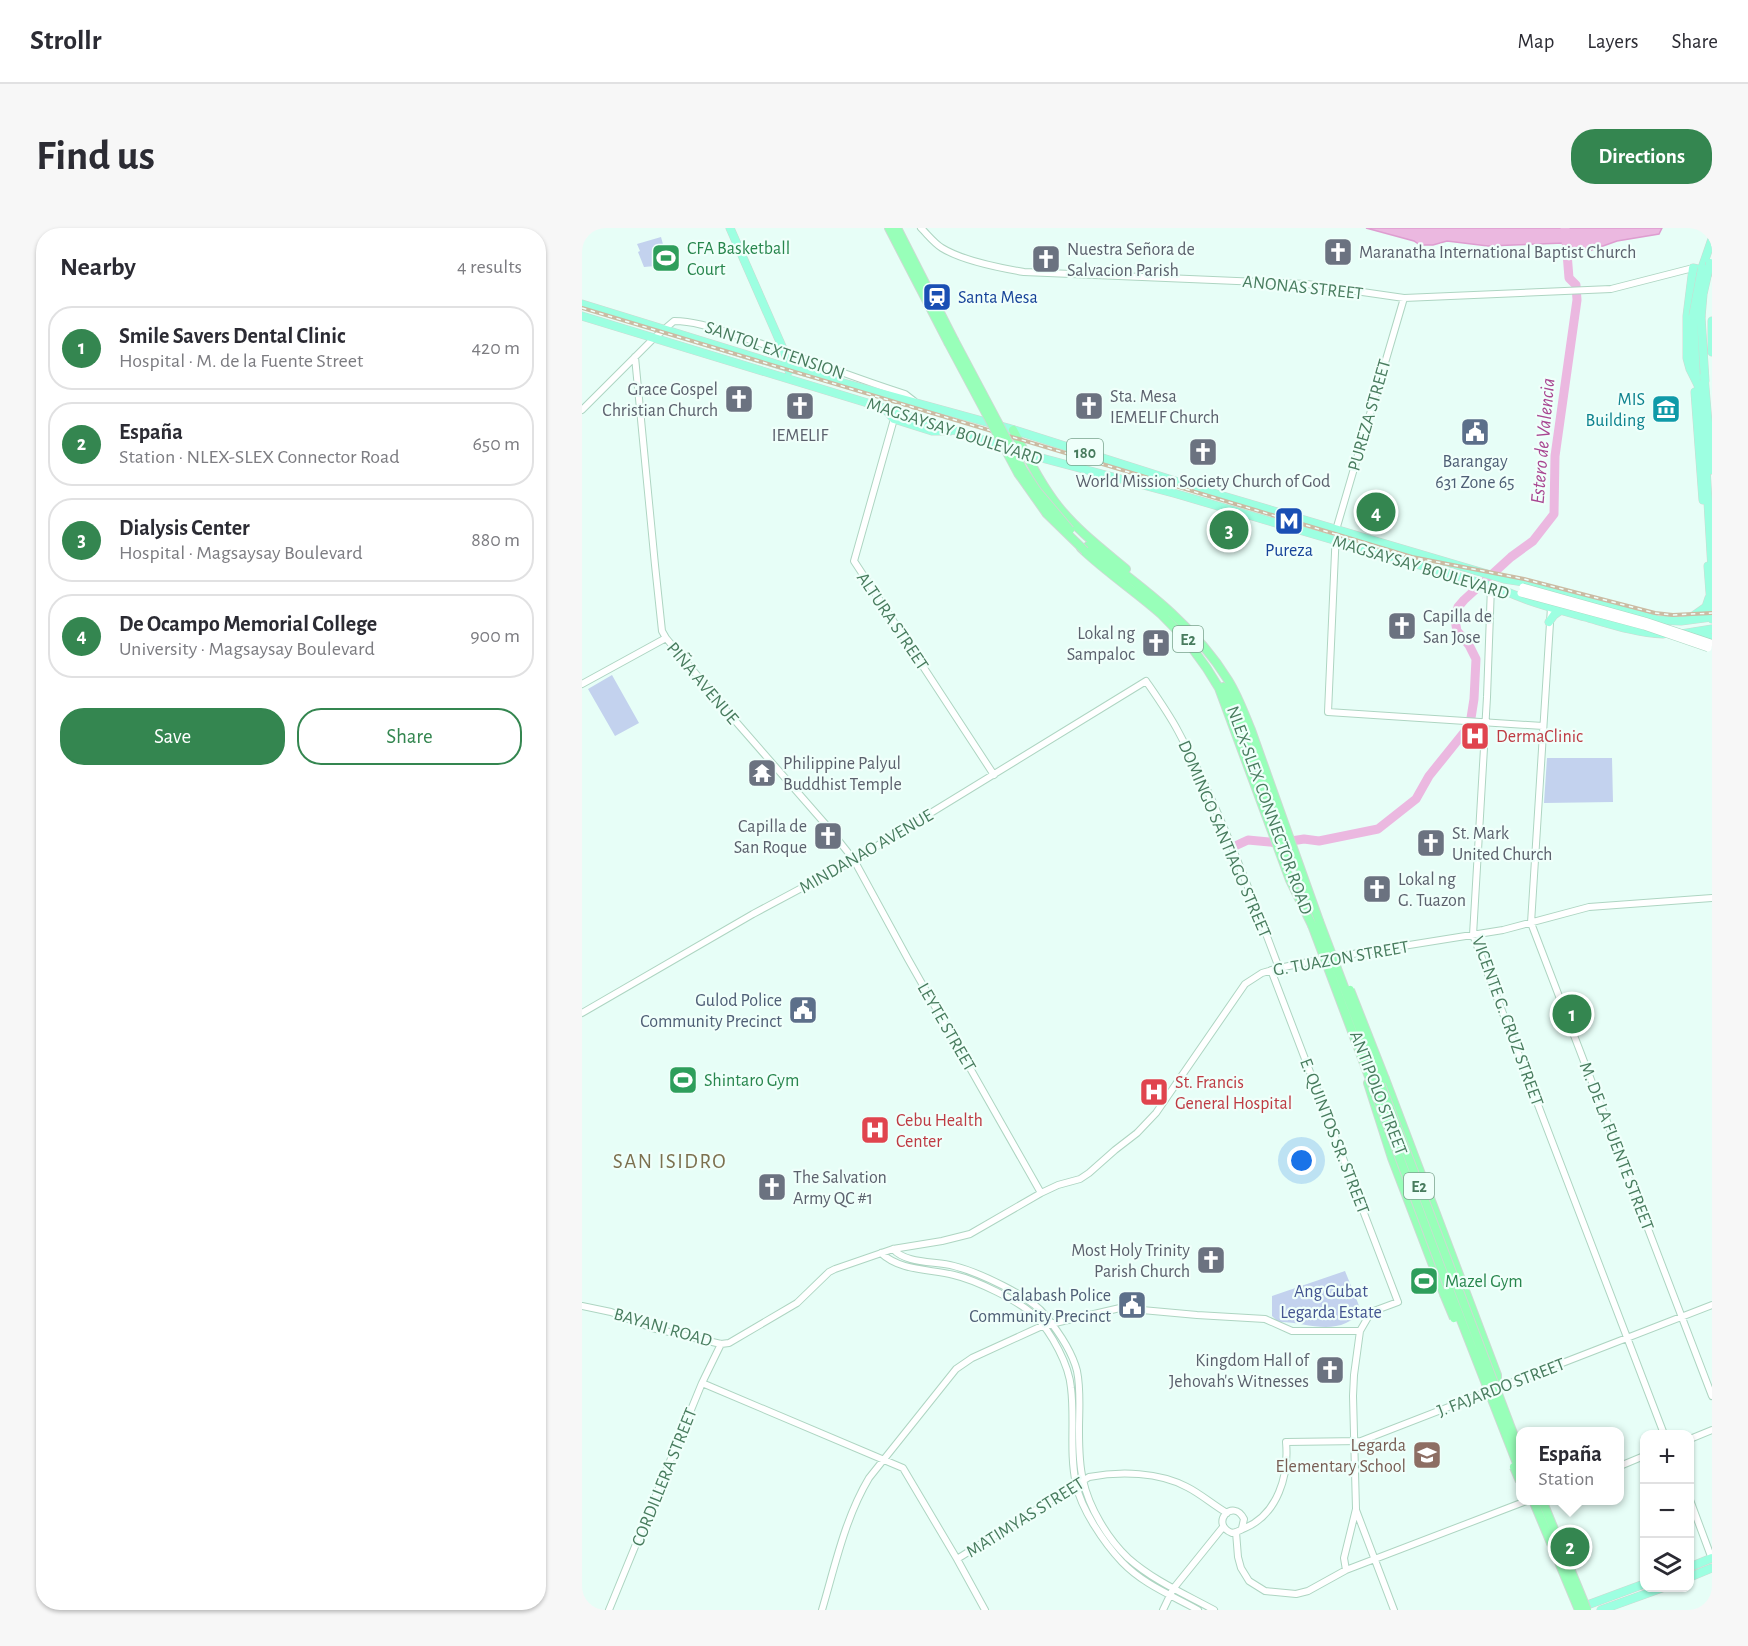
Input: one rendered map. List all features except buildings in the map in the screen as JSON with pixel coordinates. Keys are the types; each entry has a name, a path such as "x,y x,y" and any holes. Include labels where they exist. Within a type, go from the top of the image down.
{"highway":[{"name":"NLEX-SLEX CONNECTOR ROAD","path":"889,228 1018,473 1047,514 1085,551 1180,629 1222,685 1234,708 1516,1439"},
{"name":"NLEX-SLEX CONNECTOR ROAD","path":"897,228 1018,460 1037,490 1071,531 1165,606 1201,642 1229,681 1241,705 1353,1036 1516,1459"},
{"path":"999,426 1048,514 1084,551 1159,613 1193,648 1219,688 1290,880 1316,923 1358,1010 1497,1375 1497,1382 1492,1390"},
{"path":"1013,430 1044,486 1058,506 1087,536 1187,622 1201,642"},
{"path":"1011,449 1013,430"},
{"path":"1033,466 1033,460 1038,458"},
{"path":"1353,1036 1396,1168 1498,1430 1516,1470"},
{"path":"1534,1505 1577,1610"},
{"path":"1544,1505 1587,1610"}],"main road":[{"path":"730,228 784,351 792,380"},
{"path":"1712,239 1698,284 1696,380 1694,385 1712,617"},
{"path":"1712,258 1697,317 1704,376 1712,570"},
{"path":"1712,272 1693,268 1688,303 1687,344 1690,369 1696,380 1706,416 1712,470"},
{"name":"MAGSAYSAY BOULEVARD","path":"582,304 789,368 1013,430 1213,493 1492,576 1524,582 1663,621 1712,617"},
{"name":"MAGSAYSAY BOULEVARD","path":"582,316 884,408 1038,458 1177,494 1501,589 1521,598 1561,610 1653,633 1671,634 1712,629"},
{"path":"1712,321 1712,352"},
{"path":"1704,376 1712,406"},
{"path":"884,408 894,419 932,431 958,432"},
{"path":"1522,590 1645,621 1710,646"},
{"path":"1688,620 1706,607 1710,596"},
{"path":"1549,622 1561,610"},
{"path":"1632,629 1641,623 1641,618 1637,614"},
{"path":"1702,631 1712,639"},
{"path":"1694,1565 1712,1559"},
{"path":"1694,1575 1712,1568"},
{"path":"1577,1610 1640,1586"},
{"path":"1601,1610 1649,1592"}],"street":[{"name":"ANONAS STREET","path":"921,228 946,250 988,264 1024,272 1307,284 1404,298 1611,289 1693,268"},
{"name":"PUREZA STREET","path":"1404,298 1336,530 1328,712 1486,722"},
{"name":"SANTOL EXTENSION","path":"664,329 674,321 691,321 905,394 919,404"},
{"path":"582,410 664,329"},
{"name":"PIÑA AVENUE","path":"635,357 662,630 666,638 731,716 854,860"},
{"name":"ALTURA STREET","path":"894,419 855,556 855,564 994,775"},
{"name":"VICENTE G. CRUZ STREET","path":"1489,586 1486,722 1473,935 1662,1430"},
{"name":"M. DE LA FUENTE STREET","path":"1551,607 1531,923 1712,1396"},
{"path":"582,684 666,638"},
{"name":"MINDANAO AVENUE","path":"582,1013 753,914 854,860 1146,681"},
{"name":"DOMINGO SANTIAGO STREET","path":"1146,681 1178,730 1206,789 1252,897 1279,968"},
{"path":"1486,722 1543,726"},
{"name":"LEYTE STREET","path":"854,860 1041,1193"},
{"name":"G. TUAZON STREET","path":"829,1272 893,1249 970,1234 1041,1193 1080,1179 1089,1173 1137,1133 1156,1113 1245,984 1254,977 1271,970 1328,958 1473,935 1531,923 1592,906 1712,898"},
{"name":"ANTIPOLO STREET","path":"1328,958 1516,1450"},
{"name":"E. QUINTOS SR. STREET","path":"1271,970 1398,1302 1371,1312 1360,1331"},
{"path":"893,1249 900,1255 910,1258 952,1265 971,1271 1000,1284 1042,1312 1068,1350 1076,1370 1079,1388 1079,1445 1083,1481 1096,1515 1127,1557 1198,1610"},
{"path":"881,1253 904,1266 956,1275 981,1285 1036,1317 1052,1338 1069,1376 1076,1485 1092,1521 1106,1543 1129,1568 1156,1588 1214,1610"},
{"name":"BAYANI ROAD","path":"582,1306 611,1312 652,1328 721,1344 729,1343 797,1303 829,1272"},
{"name":"J. FAJARDO STREET","path":"1239,1530 1264,1516 1277,1497 1285,1468 1286,1442 1354,1443 1712,1305"},
{"path":"822,1610 860,1492 956,1369 972,1358 1042,1326 1120,1308 1265,1319 1292,1331 1360,1331 1354,1375 1356,1509 1344,1558 1346,1570"},
{"name":"CORDILLERA STREET","path":"609,1610 702,1383 721,1344"},
{"path":"702,1383 904,1469 985,1610"},
{"path":"1694,1437 1712,1430"},
{"path":"1624,1464 1640,1458"},
{"name":"MATIMYAS STREET","path":"957,1559 1089,1477 1096,1475 1156,1477 1187,1487 1227,1513"},
{"path":"1239,1530 1228,1532 1223,1527 1222,1519 1227,1513 1234,1510 1244,1519 1239,1530 1238,1557 1241,1568 1249,1581 1265,1591 1288,1595 1302,1593 1346,1570 1519,1505"},
{"path":"1356,1509 1394,1610"},
{"path":"1694,1513 1712,1559"},
{"path":"1163,1610 1171,1592 1223,1527"}],"green space":[{"path":"661,237 664,248 659,251 659,254 675,252 678,264 644,267 637,244"},
{"path":"612,675 639,723 615,736 588,689"},
{"path":"1547,758 1612,758 1613,802 1544,803"},
{"name":"Ang Gubat Legarda Estate","path":"1345,1271 1362,1313 1350,1321 1338,1326 1321,1327 1278,1322 1272,1316 1272,1296"}],"shaded area":[{"path":"1366,228 1662,228 1659,234 1617,241 1589,251 1565,252 1564,243 1488,246 1447,241 1433,245 1420,245 1414,241"}],"waterway":[{"name":"Estero de Valencia","path":"1235,846 1248,840 1279,843 1304,839 1319,841 1378,829 1416,799 1429,776 1466,730 1471,718 1474,699 1476,659 1469,645 1457,631 1455,620 1458,607 1511,557 1533,541 1554,514 1555,456 1577,300 1576,285 1569,278 1565,228"}],"railway":[{"path":"582,308 1412,557 1524,579 1655,613 1673,615 1712,613"}],"place":[{"name":"Maranatha International Baptist Church","path":"1338,252"},
{"name":"CFA Basketball Court","path":"666,258"},
{"name":"Nuestra Señora de Salvacion Parish","path":"1046,259"},
{"name":"Santa Mesa","path":"937,297"},
{"name":"Grace Gospel Christian Church","path":"739,399"},
{"name":"IEMELIF","path":"800,406"},
{"name":"Sta. Mesa IEMELIF Church","path":"1089,406"},
{"name":"MIS Building","path":"1666,409"},
{"name":"Barangay 631 Zone 65","path":"1475,432"},
{"name":"World Mission Society Church of God","path":"1203,452"},
{"name":"De Ocampo Memorial College","path":"1376,512"},
{"name":"Pureza","path":"1289,521"},
{"name":"Dialysis Center","path":"1229,530"},
{"name":"Capilla de San Jose","path":"1402,626"},
{"name":"Lokal ng Sampaloc","path":"1156,643"},
{"name":"DermaClinic","path":"1475,736"},
{"name":"Philippine Palyul Buddhist Temple","path":"762,773"},
{"name":"Capilla de San Roque","path":"828,836"},
{"name":"St. Mark United Church","path":"1431,843"},
{"name":"Lokal ng G. Tuazon","path":"1377,889"},
{"name":"Gulod Police Community Precinct","path":"803,1010"},
{"name":"Smile Savers Dental Clinic","path":"1572,1014"},
{"name":"Shintaro Gym","path":"683,1080"},
{"name":"St. Francis General Hospital","path":"1154,1092"},
{"name":"Cebu Health Center","path":"875,1130"},
{"name":"The Salvation Army QC #1","path":"772,1187"},
{"name":"Most Holy Trinity Parish Church","path":"1211,1260"},
{"name":"Mazel Gym","path":"1424,1281"},
{"name":"Calabash Police Community Precinct","path":"1132,1305"},
{"name":"Kingdom Hall of Jehovah's Witnesses","path":"1330,1370"},
{"name":"Legarda Elementary School","path":"1427,1455"},
{"name":"España","path":"1570,1547"}],"district":[{"name":"SAN ISIDRO","path":"670,1161"}]}
